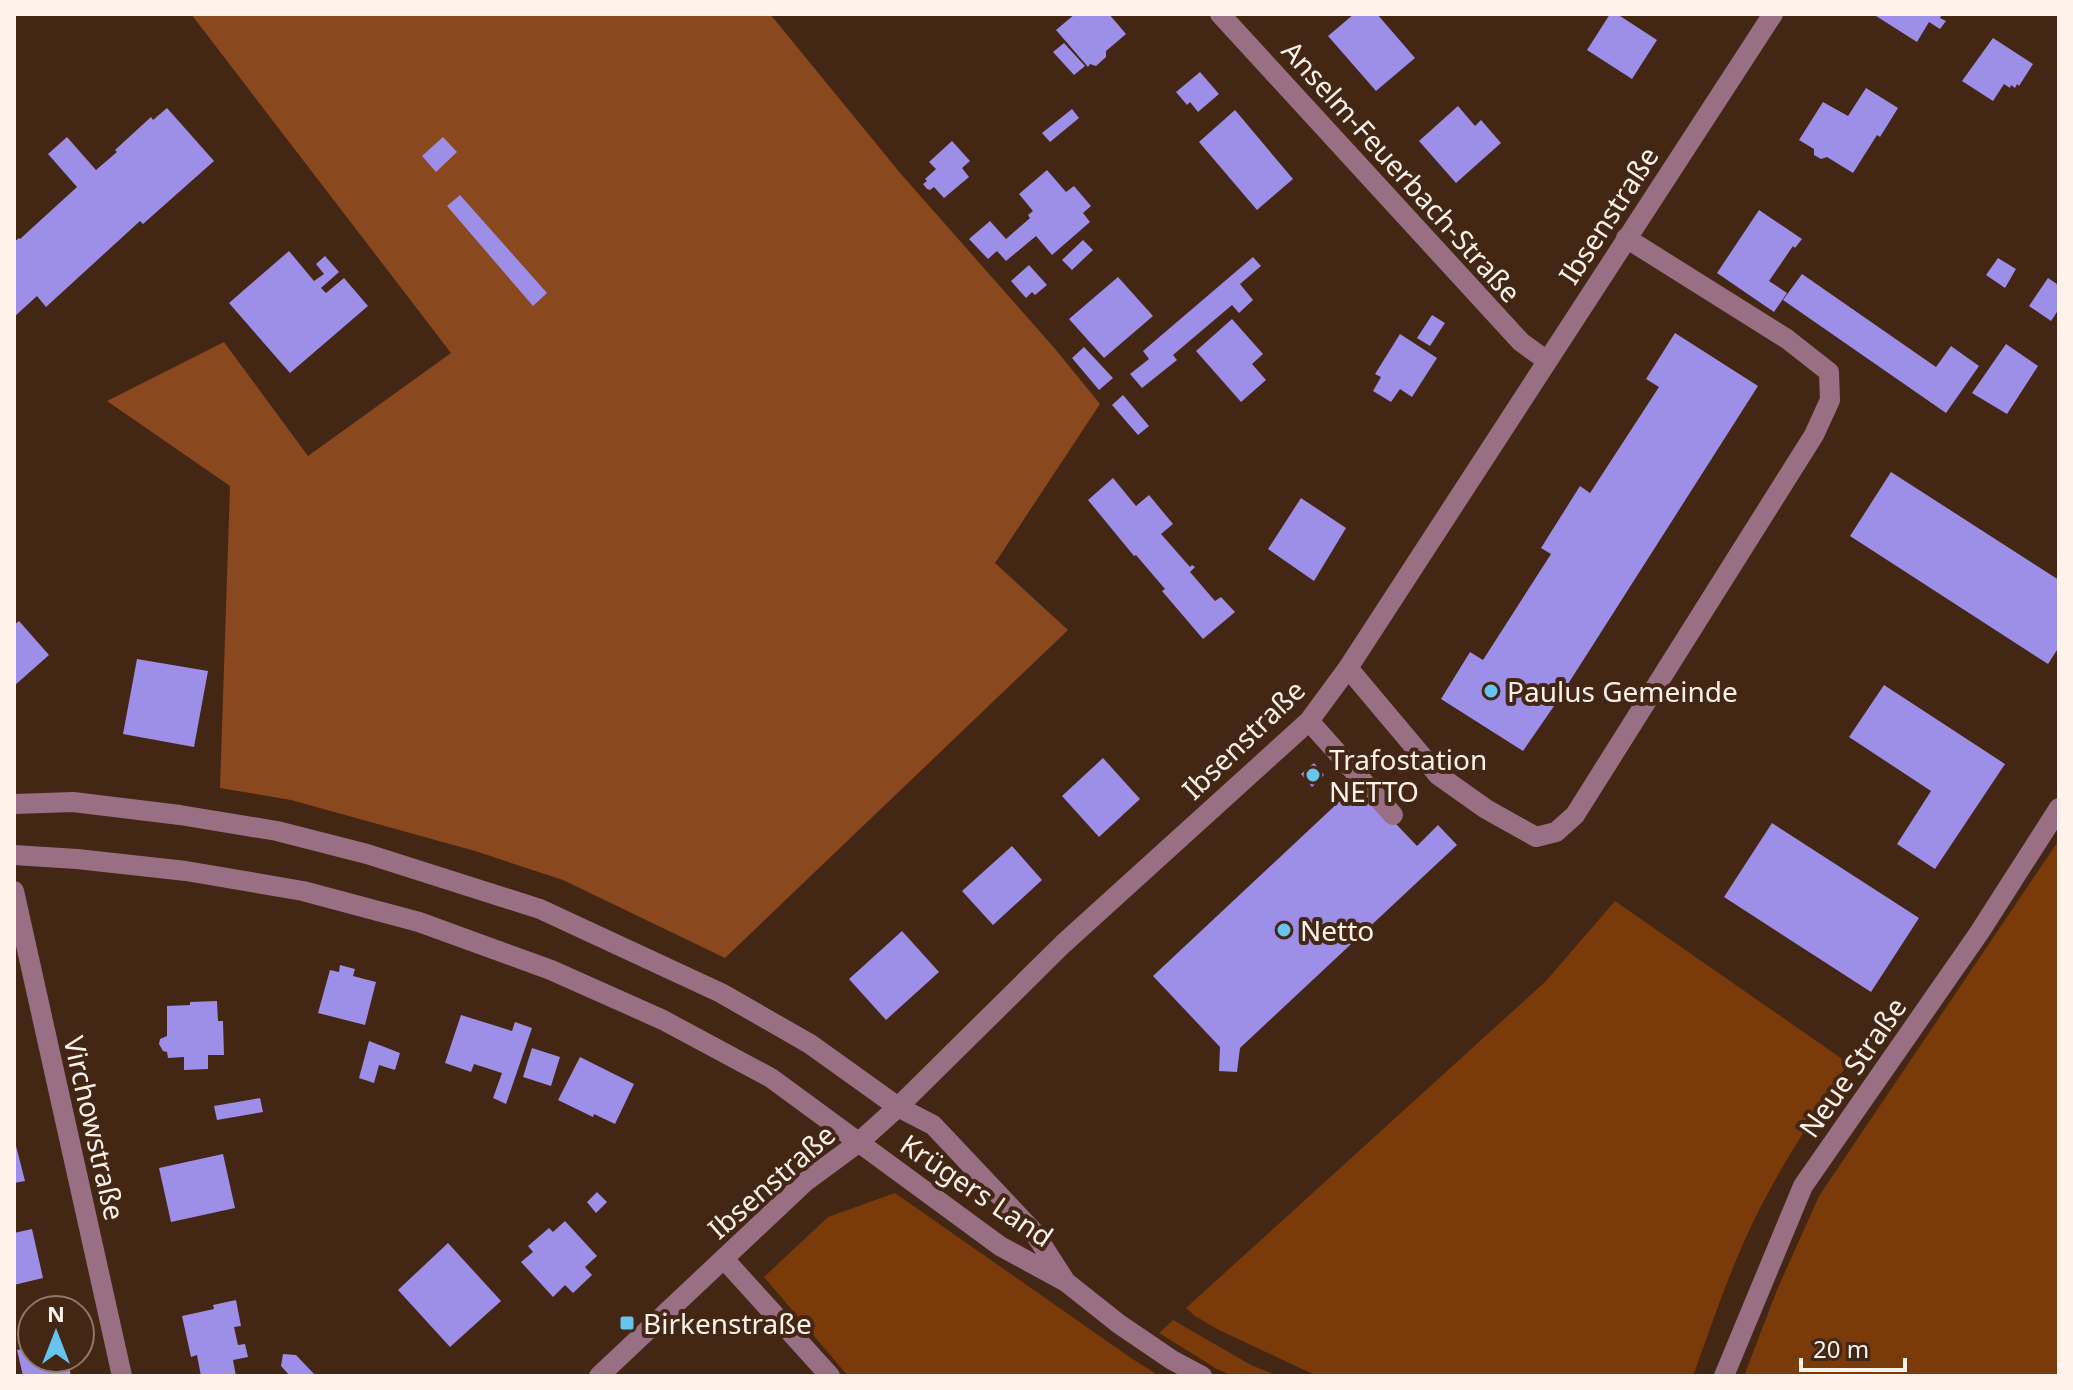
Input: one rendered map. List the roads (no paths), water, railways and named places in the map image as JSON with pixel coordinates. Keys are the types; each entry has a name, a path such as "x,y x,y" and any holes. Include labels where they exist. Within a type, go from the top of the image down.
{"street":[{"name":"Anselm-Feuerbach-Straße","path":"1220,14 1521,342 1546,360"},
{"name":"Ibsenstraße","path":"599,1376 805,1182 858,1143 898,1107 1063,944 1309,721 1348,668 1773,14"},
{"path":"1348,668 1438,775 1486,809 1536,837 1556,832 1575,815 1814,435 1830,400 1829,372 1818,363 1787,339 1626,238"},
{"path":"1309,721 1393,815"},
{"name":"Krügers Land","path":"14,804 73,802 277,831 367,854 540,909 721,993 810,1044 898,1107 933,1125 1033,1231 1066,1282"},
{"name":"Neue Straße","path":"1724,1376 1803,1186 1979,933 2059,808"},
{"name":"Krügers Land","path":"14,855 186,871 303,891 419,922 551,970 663,1020 771,1078 1000,1246 1066,1282 1119,1324 1202,1376"},
{"name":"Virchowstraße","path":"14,891 122,1376"},
{"path":"724,1259 830,1376"}],"place":[{"name":"Paulus Gemeinde","path":"1491,691"},
{"name":"Trafostation NETTO","path":"1313,775"},
{"name":"Netto","path":"1284,930"},
{"name":"Birkenstraße","path":"627,1323"}]}
